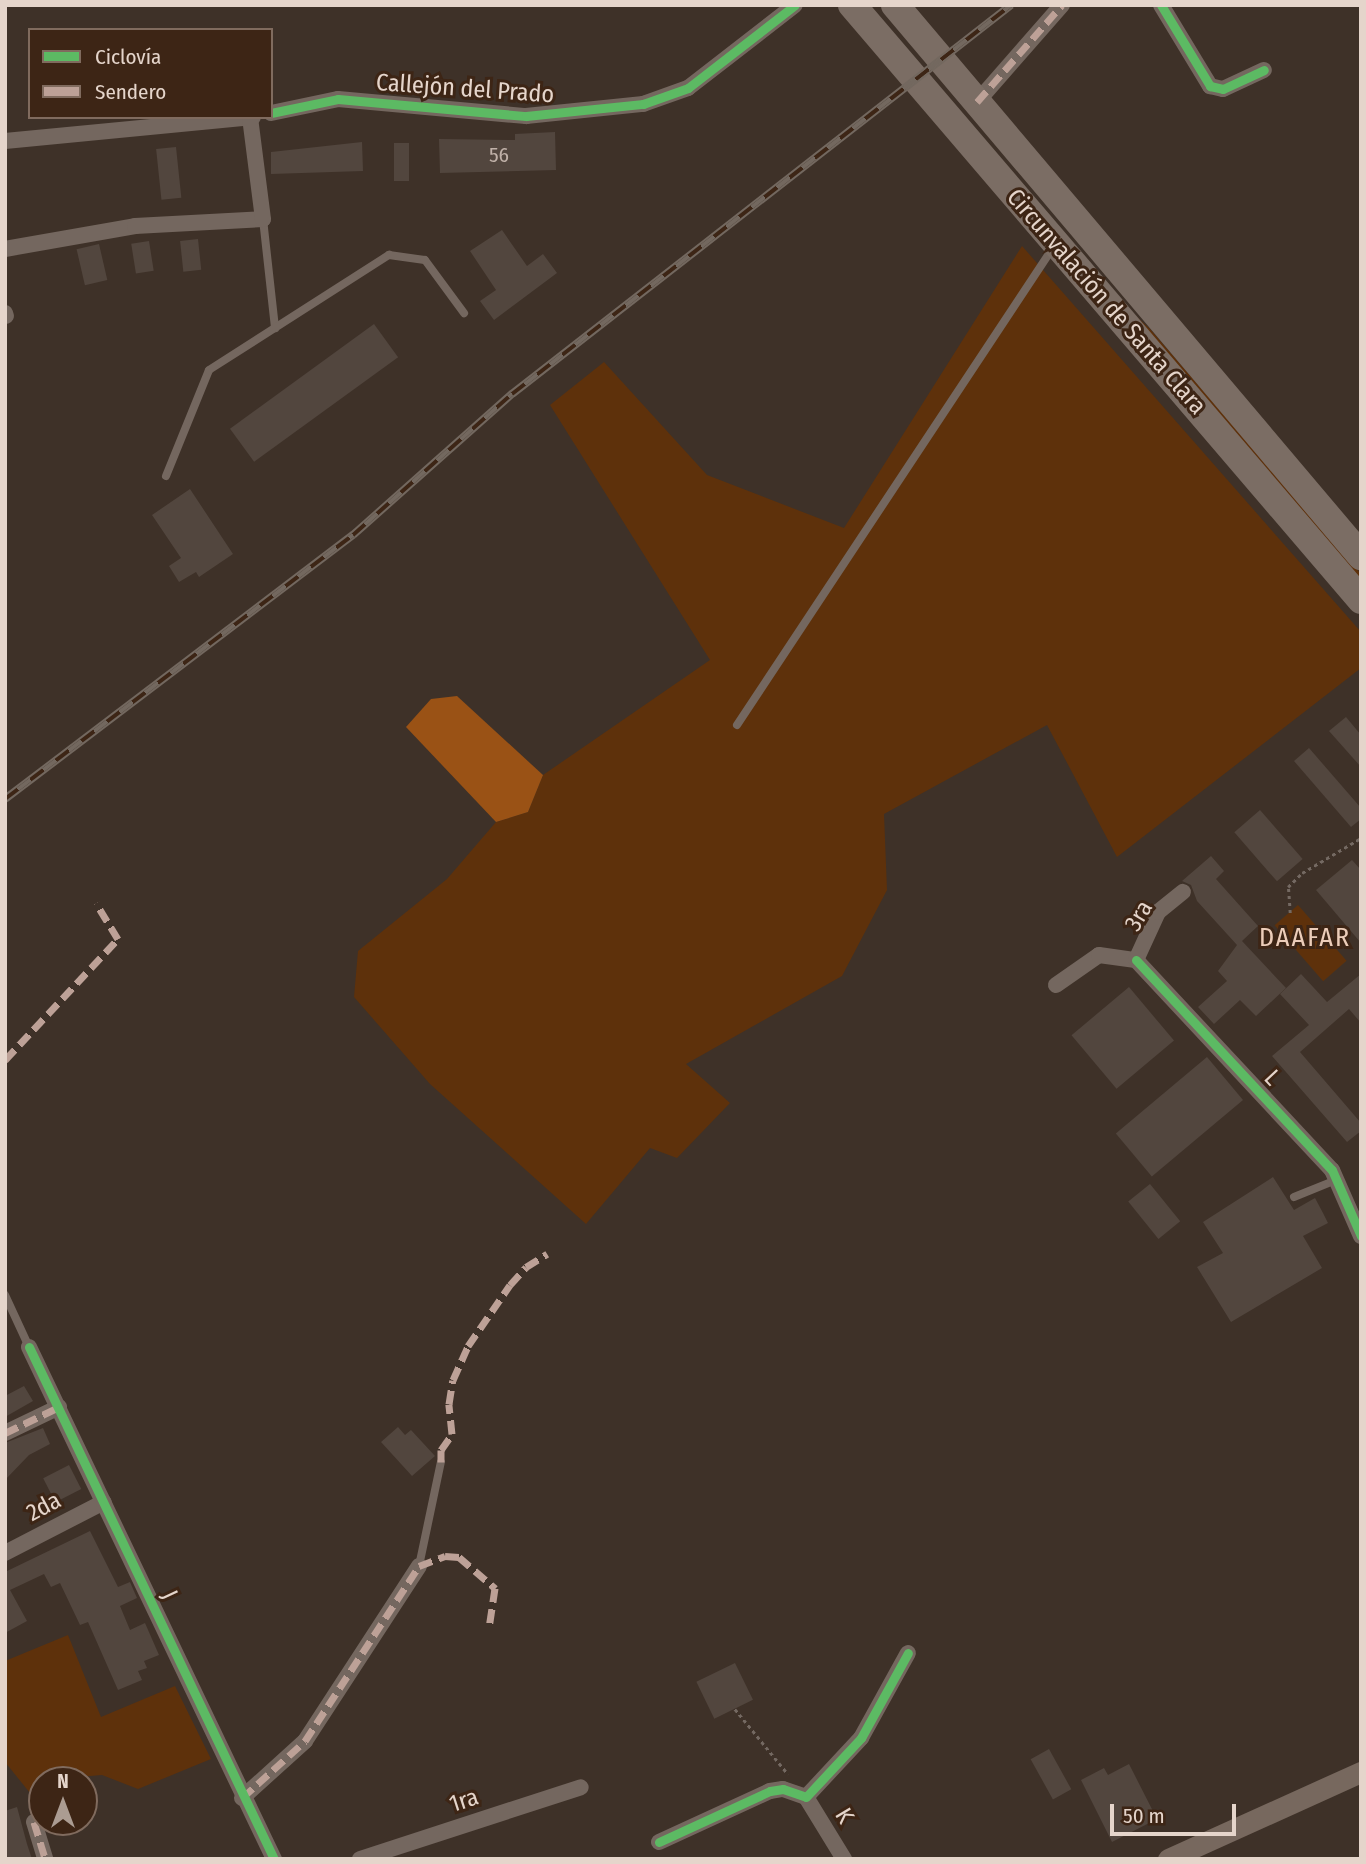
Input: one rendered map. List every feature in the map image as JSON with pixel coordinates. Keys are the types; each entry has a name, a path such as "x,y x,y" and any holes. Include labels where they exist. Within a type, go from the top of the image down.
{"highway":[{"name":"Circunvalación de Santa Clara","path":"852,5 1361,600"},
{"name":"Circunvalación de Santa Clara","path":"895,5 1361,556"},
{"path":"1023,205 1024,194 1031,187 1049,188"}],"main road":[{"path":"1182,1856 1361,1772"}],"street":[{"name":"Callejón del Prado","path":"273,113 338,99 526,116 643,104 688,89 795,5"},
{"path":"977,102 1062,5"},
{"path":"1161,5 1210,86 1223,89 1264,70"},
{"path":"5,141 240,119"},
{"path":"5,249 135,226 262,219 251,119"},
{"name":"3ra","path":"1056,985 1099,955 1136,960 1158,912 1183,892"},
{"name":"L","path":"1136,960 1332,1170 1336,1180 1355,1205 1361,1236"},
{"name":"J","path":"29,1347 242,1798 274,1859"},
{"path":"5,1433 59,1407"},
{"name":"2da","path":"5,1553 104,1502"},
{"path":"242,1798 305,1741 419,1566"},
{"path":"659,1842 770,1791 783,1789 806,1797 861,1738 908,1653"},
{"name":"1ra","path":"360,1859 581,1787"},
{"name":"K","path":"806,1797 844,1859"},
{"path":"38,1836 45,1859"}],"lane":[{"path":"262,219 275,328"},
{"path":"737,725 1056,243"},
{"path":"166,476 209,370 389,256 425,260 464,313"},
{"path":"1294,1197 1336,1180"},
{"path":"5,1295 29,1347"},
{"path":"419,1566 441,1462"}],"path":[{"path":"1290,913 1288,887 1302,873 1361,838"},
{"path":"734,1709 806,1797"}],"shaded area":[{"path":"1022,246 1361,632 1361,668 1117,857 1047,725 884,814 887,890 842,976 686,1064 730,1103 677,1158 650,1148 586,1224 430,1084 354,997 358,951 447,879 496,822 528,812 543,775 710,660 550,405 604,362 707,475 844,528"},
{"path":"1097,281 1150,329 1361,574 1361,586"},
{"path":"457,696 543,775 528,812 496,822 406,727 431,699"},
{"path":"1298,905 1347,961 1323,981 1275,925"},
{"path":"68,1635 101,1717 175,1686 211,1759 138,1789 98,1775 98,1766 28,1766 28,1791 5,1762 5,1661"}],"building":[{"path":"555,132 556,170 440,173 439,139 515,140 515,134"},
{"path":"362,142 363,171 271,174 271,152"},
{"path":"394,143 409,143 409,181 394,181"},
{"path":"176,147 181,198 161,200 156,149"},
{"path":"502,230 527,266 543,254 557,273 494,320 480,301 496,290 470,251"},
{"path":"198,239 201,270 183,272 180,241"},
{"path":"149,241 154,271 136,273 131,244"},
{"path":"99,244 107,280 85,285 77,249"},
{"path":"374,324 398,357 254,462 230,429"},
{"path":"190,489 233,554 199,577 196,572 179,582 169,566 181,558 152,515"},
{"path":"1346,717 1361,735 1361,767 1329,731"},
{"path":"1309,748 1361,808 1361,819 1351,827 1294,761"},
{"path":"1260,810 1303,859 1277,881 1234,832"},
{"path":"1211,856 1224,871 1216,879 1258,926 1242,941 1286,988 1256,1016 1240,1000 1214,1024 1198,1007 1227,981 1218,971 1237,945 1197,901 1191,885 1182,881"},
{"path":"1352,860 1361,870 1361,943 1316,890"},
{"path":"1301,974 1327,1002 1361,974 1361,1023 1349,1009 1300,1052 1361,1123 1361,1131 1347,1142 1272,1056 1309,1025 1280,994"},
{"path":"1129,987 1174,1041 1117,1089 1072,1035"},
{"path":"1207,1057 1243,1100 1152,1176 1116,1133"},
{"path":"1273,1177 1294,1210 1315,1198 1328,1223 1303,1236 1322,1268 1231,1322 1197,1267 1223,1253 1203,1222"},
{"path":"1150,1184 1180,1221 1158,1239 1128,1202"},
{"path":"24,1386 33,1401 5,1417 5,1396"},
{"path":"398,1427 405,1435 411,1430 435,1456 412,1476 381,1442"},
{"path":"43,1428 50,1444 29,1455 5,1480 5,1443"},
{"path":"69,1465 81,1489 55,1502 43,1478"},
{"path":"90,1531 118,1587 130,1582 137,1598 120,1606 130,1630 145,1623 159,1655 144,1661 147,1668 138,1671 142,1680 118,1690 88,1622 80,1625 60,1583 51,1587 44,1574 10,1590 27,1621 5,1633 5,1572"},
{"path":"735,1663 753,1700 714,1719 696,1682"},
{"path":"1049,1749 1071,1789 1053,1799 1031,1759"},
{"path":"1129,1764 1157,1819 1112,1842 1081,1780 1104,1768 1108,1775"},
{"path":"17,1807 32,1859 5,1859 5,1811"}],"railway":[{"path":"5,799 353,535 512,394 1011,5"}],"marked path":[{"path":"977,102 1062,5"},
{"path":"5,1060 118,939 96,903"},
{"path":"441,1462 441,1450 452,1434 449,1404 453,1380 468,1346 510,1285 526,1267 547,1254"},
{"path":"5,1433 59,1407"},
{"path":"242,1798 305,1741 419,1566 445,1556 459,1557 495,1588 489,1628"},
{"path":"38,1836 45,1859"}],"cycle path":[{"path":"273,113 338,99 526,116 643,104 688,88 795,5"},
{"path":"1161,5 1210,86 1223,89 1264,70"},
{"path":"1136,960 1332,1170 1361,1236"},
{"path":"29,1347 274,1859"},
{"path":"659,1842 770,1791 783,1789 806,1797 861,1738 908,1653"}],"district":[{"name":"DAAFAR","path":"1305,938"}]}
